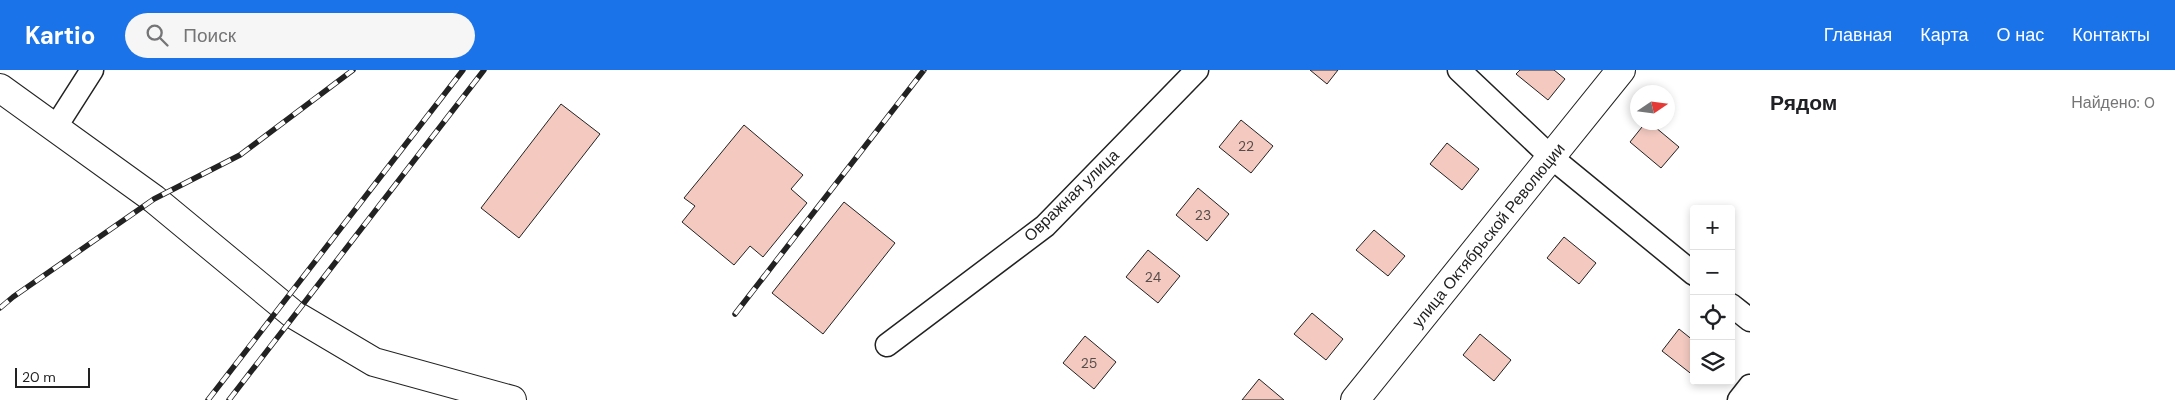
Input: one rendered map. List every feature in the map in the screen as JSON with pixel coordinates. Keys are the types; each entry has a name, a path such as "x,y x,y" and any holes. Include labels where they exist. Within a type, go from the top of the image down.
{"street":[{"path":"54,128 92,70"},
{"name":"Овражная улица","path":"887,345 1045,226 1197,70"},
{"path":"1459,70 1552,157 1690,271"},
{"name":"улица Октябрьской Революции","path":"1355,400 1621,70"},
{"path":"0,88 154,200 301,319 374,362 512,400"},
{"path":"1735,308 1750,320"},
{"path":"1739,400 1750,386"}],"building":[{"path":"1310,70 1338,70 1327,84"},
{"path":"1520,70 1554,70 1565,79 1548,100 1516,74"},
{"path":"561,104 600,134 519,238 481,208"},
{"path":"1241,120 1273,146 1251,173 1219,147"},
{"path":"744,125 803,175 791,189 807,203 763,257 750,246 734,265 682,222 695,206 684,198"},
{"path":"1640,130 1659,130 1679,147 1661,168 1630,142"},
{"path":"1447,143 1479,169 1462,190 1430,164"},
{"path":"1198,188 1229,214 1207,241 1176,215"},
{"path":"844,202 895,243 823,334 772,293"},
{"path":"1374,230 1405,256 1388,276 1356,250"},
{"path":"1564,237 1596,263 1579,284 1547,258"},
{"path":"1148,250 1180,276 1158,303 1126,277"},
{"path":"1312,313 1343,339 1326,360 1294,334"},
{"path":"1679,329 1690,338 1690,373 1662,351"},
{"path":"1480,334 1511,360 1494,381 1463,355"},
{"path":"1085,336 1116,362 1094,389 1063,363"},
{"path":"1259,379 1284,400 1242,400"}],"railway":[{"path":"0,308 154,199 240,155 353,70"},
{"path":"208,400 463,70"},
{"path":"229,400 484,70"},
{"path":"735,314 924,70"}]}
